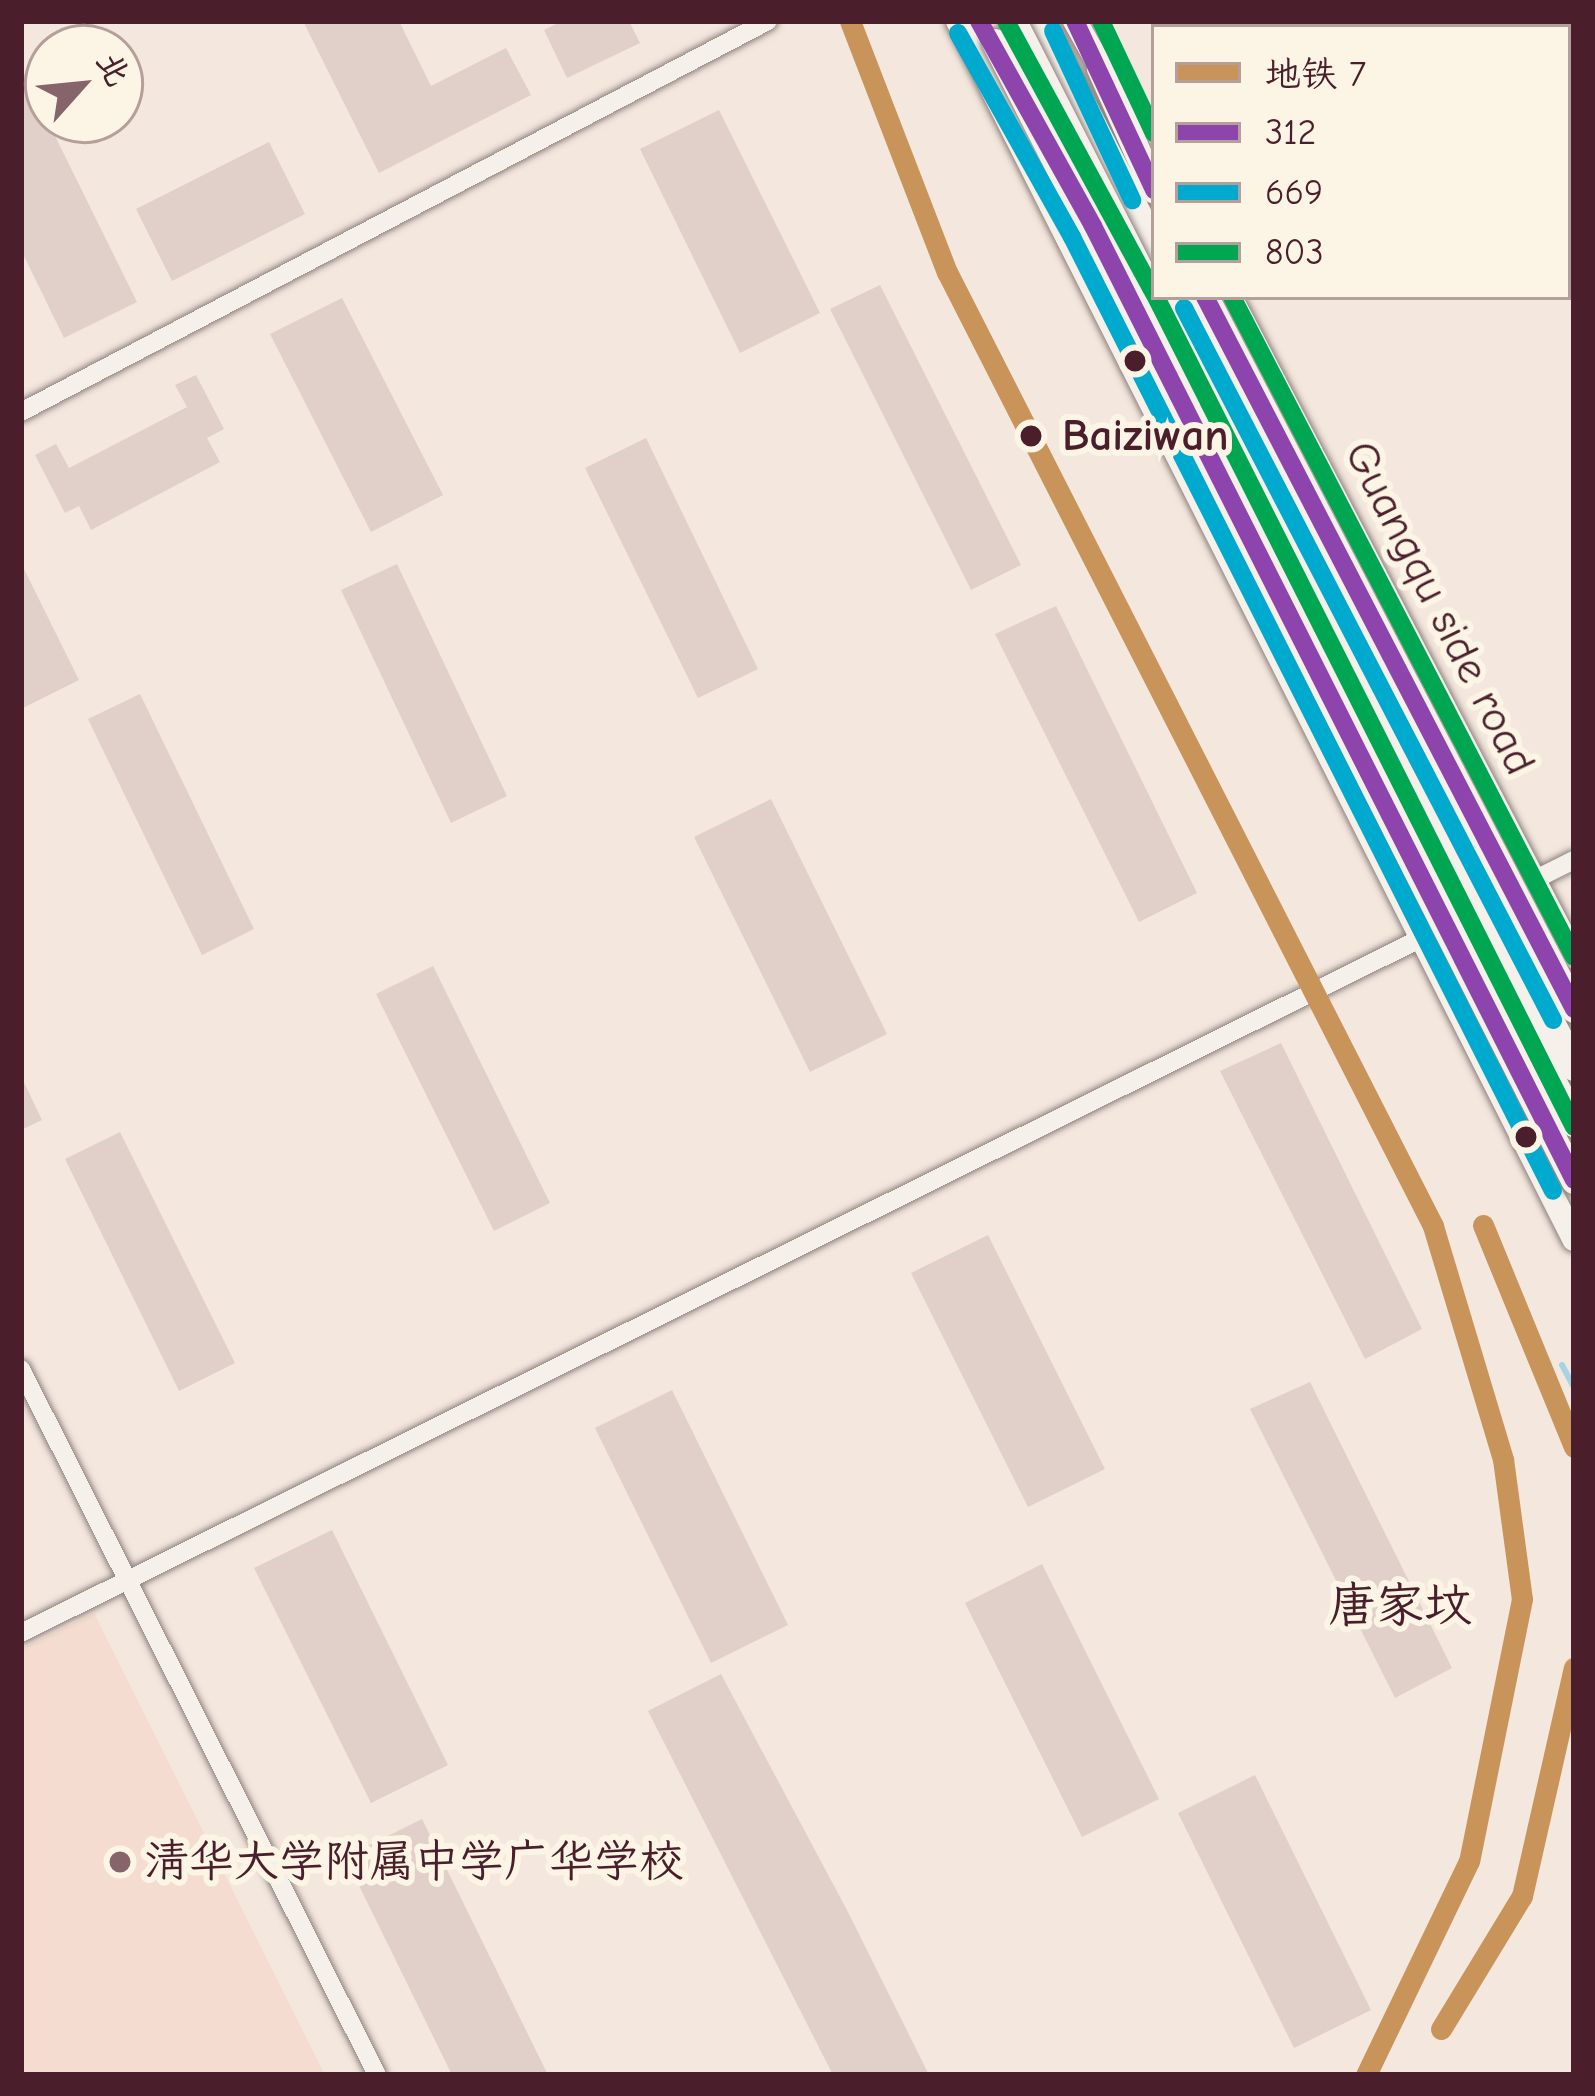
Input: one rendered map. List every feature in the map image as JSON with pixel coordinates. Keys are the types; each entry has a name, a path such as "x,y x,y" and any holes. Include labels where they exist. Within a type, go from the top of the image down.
{"highway":[{"path":"1040,21 1151,240"},
{"path":"996,28 1574,1123"},
{"path":"996,28 1574,1180"},
{"path":"1100,68 1151,183"},
{"path":"1182,300 1574,1067"},
{"path":"1207,300 1574,1009"}],"main road":[{"path":"958,21 1574,1239"},
{"path":"1076,21 1151,155"},
{"name":"Guangqu side road","path":"1232,300 1574,957"}],"street":[{"path":"21,412 769,21"},
{"path":"1324,750 1349,762 1377,763 1418,738 1439,698"},
{"path":"21,1634 1574,860"},
{"path":"1514,1120 1527,1067 1548,1047 1574,1048"},
{"path":"21,1369 377,2075"}],"shaded area":[{"name":"清华大学附属中学广华学校","path":"94,1613 325,2075 21,2075 21,1649"}],"building":[{"path":"303,21 399,21 431,86 506,48 531,95 379,173"},
{"path":"562,21 629,21 640,43 567,78 544,30"},
{"path":"21,67 24,144 59,144 137,302 64,338 21,250"},
{"path":"719,110 820,313 740,353 640,149"},
{"path":"269,142 305,214 172,281 136,209"},
{"path":"880,285 1021,565 971,590 830,309"},
{"path":"342,298 443,495 371,532 270,334"},
{"path":"196,375 224,429 207,438 220,462 91,530 79,506 65,513 35,455 56,444 69,468 187,407 175,385"},
{"path":"646,438 758,669 698,698 585,468"},
{"path":"21,563 79,680 21,709"},
{"path":"397,564 507,796 451,823 341,590"},
{"path":"1056,606 1197,893 1139,922 995,634"},
{"path":"140,694 254,929 202,955 88,719"},
{"path":"771,799 887,1034 810,1072 694,837"},
{"path":"433,966 550,1203 494,1231 376,994"},
{"path":"1281,1043 1422,1329 1365,1359 1220,1071"},
{"path":"21,1076 42,1120 21,1130"},
{"path":"120,1132 235,1363 179,1391 65,1159"},
{"path":"988,1235 1105,1469 1028,1507 911,1273"},
{"path":"1310,1382 1452,1668 1395,1698 1250,1409"},
{"path":"672,1390 788,1625 711,1663 595,1428"},
{"path":"332,1530 448,1765 371,1803 254,1568"},
{"path":"1042,1564 1159,1799 1082,1837 965,1603"},
{"path":"721,1674 929,2075 833,2075 648,1711"},
{"path":"1255,1775 1371,2010 1294,2048 1178,1813"},
{"path":"422,1819 548,2075 452,2075 345,1857"}],"waterway":[{"path":"1562,1365 1574,1388"}],"metro line":[{"name":"7","path":"850,21 947,272 1433,1226 1503,1459 1522,1599 1469,1861 1366,2075"},
{"name":"7","path":"1483,1225 1574,1447"},
{"name":"7","path":"1441,2029 1522,1896 1574,1668"}],"transit line":[{"name":"312","path":"979,21 1093,226 1574,1180"},
{"name":"803","path":"1006,21 1151,288"},
{"name":"312","path":"1075,21 1151,184"},
{"name":"803","path":"1101,21 1151,127"},
{"name":"669","path":"1053,31 1132,200"},
{"name":"669","path":"958,33 1072,237 1553,1191"},
{"name":"803","path":"1158,300 1574,1127"},
{"name":"312","path":"1207,300 1574,1009"},
{"name":"803","path":"1234,300 1574,957"},
{"name":"669","path":"1184,308 1553,1020"}],"place":[{"name":"Baiziwan","path":"1031,436"},
{"name":"清华大学附属中学广华学校","path":"120,1862"}],"district":[{"name":"唐家坟","path":"1400,1606"}]}
